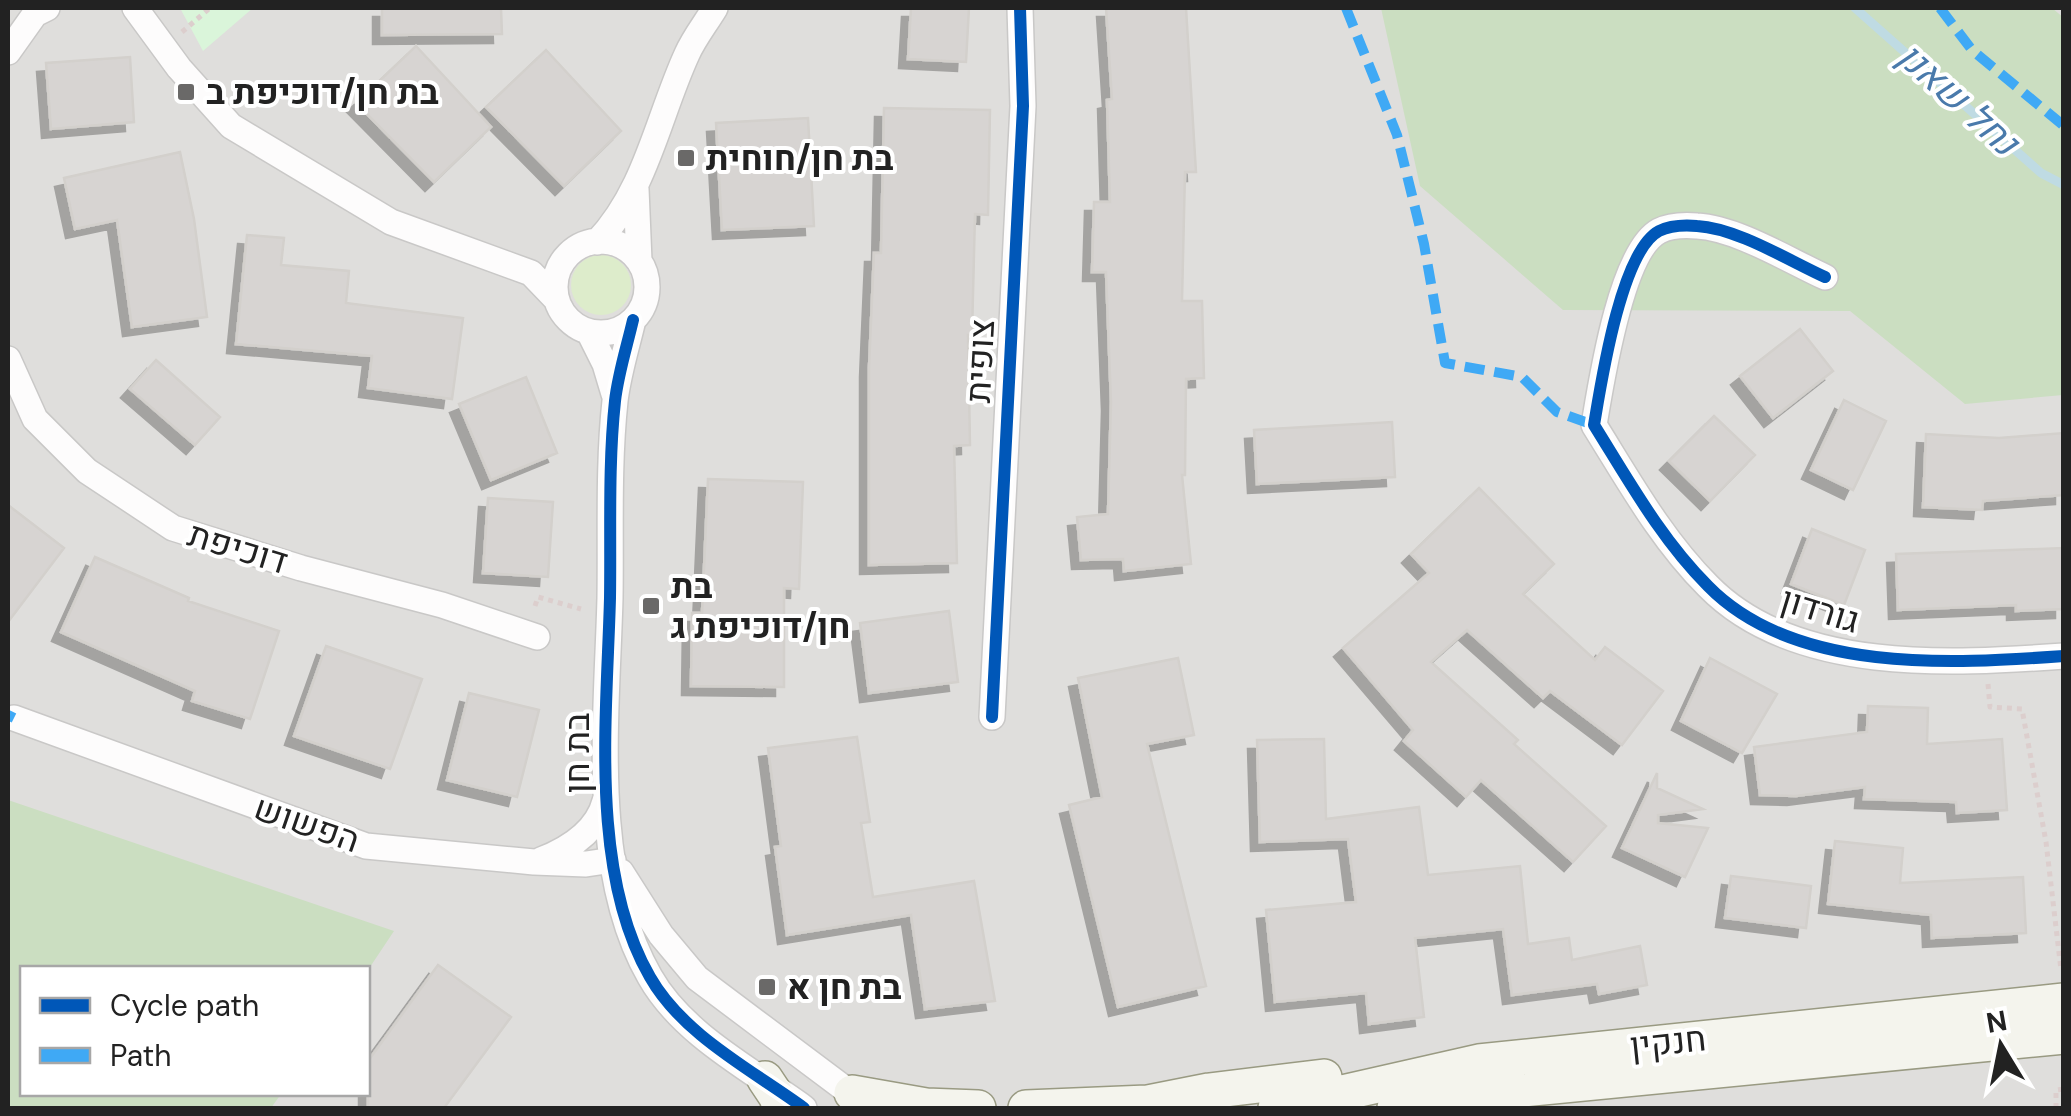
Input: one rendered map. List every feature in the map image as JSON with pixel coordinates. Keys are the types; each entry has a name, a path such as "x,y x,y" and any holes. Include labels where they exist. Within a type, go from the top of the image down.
{"main road":[{"name":"חנקין","path":"1276,1108 1480,1062 2062,987"},
{"name":"חנקין","path":"1394,1108 1503,1091 2064,1036"},
{"path":"1026,1108 1138,1105 1209,1091 1480,1062"},
{"path":"1434,1108 1503,1091"},
{"path":"862,1101 978,1108"}],"street":[{"path":"8,52 35,14 47,8"},
{"path":"135,8 231,126 390,222 518,267 540,280 563,314 589,332 620,329 643,306 647,291 639,261 636,184"},
{"path":"597,242 622,212 688,52 715,8"},
{"name":"צופית","path":"992,717 1024,106 1020,8"},
{"name":"גורדון","path":"1825,276 1700,226 1678,226 1659,232 1644,244 1606,351 1594,424 1662,534 1710,590 1771,632 1853,655 1985,661 2064,656"},
{"path":"518,267 539,265 597,242 613,243 639,261"},
{"path":"556,299 559,268 568,255"},
{"name":"בת חן","path":"633,320 615,398 609,616 606,796 622,905 634,945 650,978 686,1023 772,1094 804,1108"},
{"name":"בת חן","path":"589,332 605,364 615,398"},
{"name":"דוכיפת","path":"8,359 35,419 87,472 173,528 531,634"},
{"name":"הפשוש","path":"14,718 366,846 534,862 586,864 614,860"},
{"path":"534,862 578,840 602,814 606,796"},
{"name":"בת חן","path":"614,860 661,935 697,978 862,1101"}],"path":[{"path":"531,634 538,597 609,616"},
{"path":"1985,661 1990,707 2022,709 2046,842 2062,987"},
{"path":"2056,1108 2056,1090 2064,1089"}],"shaded area":[{"path":"8,8 2063,8 2063,1108 8,1108"}],"green space":[{"path":"180,8 253,8 203,51"},
{"path":"1381,8 2052,8 2064,18 2063,395 1965,404 1850,311 1563,310 1420,186"},
{"path":"601,255 622,264 631,285 622,306 601,315 580,306 571,285 580,264"},
{"path":"8,800 394,931 370,967 20,966 20,1096 280,1096 271,1108 8,1108"}],"building":[{"path":"382,8 501,8 502,34 382,35"},
{"path":"911,8 969,8 966,62 908,59"},
{"path":"1106,8 1186,8 1196,172 1185,172 1182,301 1202,301 1204,378 1186,379 1182,475 1191,564 1124,571 1123,559 1081,560 1077,517 1108,514 1111,402 1106,272 1092,272 1094,202 1110,202 1107,100 1112,99"},
{"path":"416,46 491,127 434,182 356,103"},
{"path":"546,50 621,131 564,186 486,107"},
{"path":"130,57 134,122 51,129 46,63"},
{"path":"884,108 990,110 988,215 975,214 972,335 968,335 970,445 954,446 957,563 869,565 869,368 874,253 881,253"},
{"path":"808,118 814,226 722,230 716,123"},
{"path":"180,152 207,317 132,327 117,220 75,229 64,178"},
{"path":"247,235 284,238 281,265 349,271 346,303 463,318 452,399 368,388 372,356 236,344"},
{"path":"1800,329 1833,371 1773,418 1740,376"},
{"path":"156,360 220,417 195,445 130,389"},
{"path":"526,377 557,453 491,480 459,404"},
{"path":"1844,400 1886,421 1853,490 1811,470"},
{"path":"1714,416 1755,455 1710,501 1669,461"},
{"path":"1392,422 1395,477 1257,484 1254,430"},
{"path":"2064,433 2064,495 1983,501 1982,510 1923,507 1926,434 1999,438"},
{"path":"708,479 803,482 799,589 784,588 784,687 691,686 692,613 702,613"},
{"path":"1479,488 1554,564 1523,594 1595,660 1605,647 1663,691 1622,745 1550,691 1543,698 1467,630 1431,662 1518,740 1514,744 1606,826 1573,862 1481,780 1466,797 1404,741 1413,730 1343,648 1429,573 1411,554"},
{"path":"488,498 553,502 548,577 483,573"},
{"path":"8,505 64,548 8,622"},
{"path":"1812,529 1865,550 1844,605 1791,584"},
{"path":"2064,548 2064,609 2016,611 2016,605 1898,610 1896,554"},
{"path":"95,557 189,598 188,601 279,631 250,719 192,701 195,691 61,632"},
{"path":"949,611 958,682 869,693 860,623"},
{"path":"326,646 422,679 390,769 294,736"},
{"path":"1178,658 1194,735 1147,744 1206,986 1118,1007 1069,805 1102,797 1078,678"},
{"path":"1710,658 1777,694 1742,753 1681,721"},
{"path":"469,693 539,710 517,797 447,780"},
{"path":"1868,706 1928,708 1927,744 2002,739 2007,810 1957,813 1956,802 1864,799 1865,787 1796,796 1760,795 1754,747 1867,732"},
{"path":"857,737 870,822 861,823 873,897 974,881 995,1001 925,1009 911,915 787,935 775,847 781,846 768,748"},
{"path":"1324,739 1326,819 1419,807 1428,875 1520,866 1528,944 1569,938 1572,960 1640,946 1647,985 1599,994 1597,984 1512,995 1503,929 1415,938 1424,1017 1369,1024 1366,993 1275,1002 1266,910 1356,902 1348,839 1260,842 1257,740"},
{"path":"1657,773 1657,788 1703,809 1658,815 1658,823 1708,828 1685,877 1622,848"},
{"path":"1835,841 1903,848 1900,883 2023,877 2026,933 1932,938 1931,915 1828,904"},
{"path":"1731,876 1811,886 1806,928 1725,918"},
{"path":"438,965 511,1017 444,1108 368,1108 370,1058"}],"waterway":[{"name":"נחל שאנן","path":"1855,8 2041,173 2064,185"}],"marked path":[{"path":"1346,8 1397,135 1424,244 1445,363 1522,377 1557,412 1594,425"},
{"path":"1940,8 1972,50 2064,126"},
{"path":"8,715 14,718"}],"cycle path":[{"path":"992,717 1023,106 1020,8"},
{"path":"1825,277 1745,239 1712,228 1667,228 1646,243 1634,264 1615,320 1594,425 1633,488 1675,549 1708,586 1743,615 1784,635 1829,649 1924,661 2064,656"},
{"path":"633,320 616,391 611,475 605,742 610,842 618,890 631,935 664,998 720,1050 804,1108"}],"place":[{"name":"בת חן/דוכיפת ב","path":"186,92"},
{"name":"בת חן/חוחית","path":"686,158"},
{"name":"בת חן/דוכיפת ג","path":"651,606"},
{"name":"בת חן א","path":"767,987"}]}
